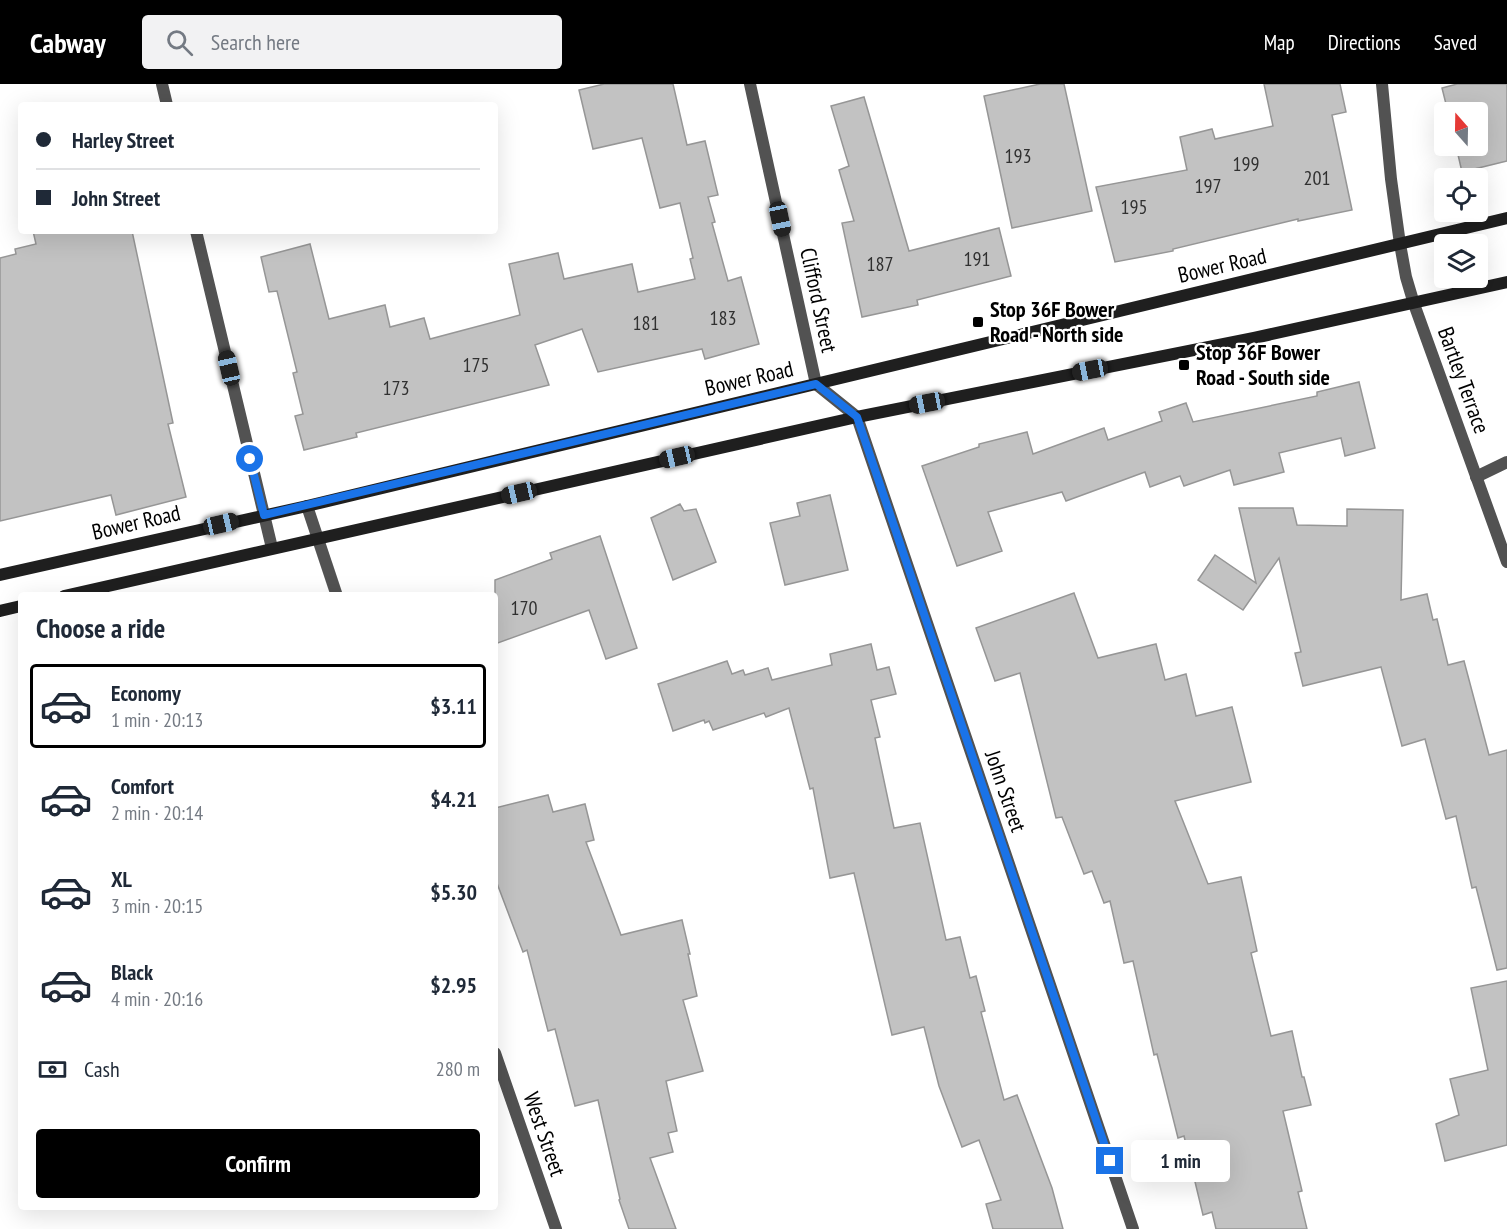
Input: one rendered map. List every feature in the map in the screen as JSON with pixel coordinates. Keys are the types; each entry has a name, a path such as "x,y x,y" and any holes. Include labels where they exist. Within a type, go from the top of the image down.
{"main road":[{"name":"Bower Road","path":"0,575 307,506 1507,218"},
{"path":"81,592 857,417 1414,304 1507,282"},
{"path":"0,611 18,607"}],"street":[{"path":"162,84 166,102"},
{"name":"Clifford Street","path":"750,84 816,384"},
{"name":"Bartley Terrace","path":"1382,84 1391,179 1406,278 1507,562"},
{"path":"197,234 272,548"},
{"path":"816,384 857,417"},
{"name":"John Street","path":"857,417 1133,1229"},
{"path":"1476,477 1507,462"},
{"path":"307,506 336,592"},
{"name":"West Street","path":"498,1062 556,1229"}],"building":[{"path":"604,84 673,84 687,145 705,141 718,195 708,197 715,222 712,223 728,281 741,277 759,344 705,359 702,349 598,372 582,329 535,345 549,385 356,433 357,437 304,450 295,416 303,414 293,373 297,372 277,291 269,292 261,257 310,244 329,319 385,305 390,327 424,318 430,339 520,315 509,264 558,253 564,279 632,264 638,292 695,279 690,259 693,258 680,203 660,208 642,138 593,149 579,90"},
{"path":"1040,84 1064,84 1092,211 1012,228 984,96"},
{"path":"1264,84 1340,84 1346,112 1332,115 1352,210 1298,221 1298,219 1173,249 1173,251 1115,262 1096,187 1187,170 1180,137 1212,129 1215,139 1273,126"},
{"path":"1457,84 1507,84 1507,161 1478,168 1461,168 1458,156 1488,156 1488,102 1446,102 1442,88"},
{"path":"864,97 909,251 999,228 1011,276 917,300 918,305 862,317 842,223 854,221 839,170 849,166 831,106"},
{"path":"34,234 133,234 173,423 168,424 186,497 116,515 111,495 0,521 0,258 16,254 15,249 36,244"},
{"path":"1359,382 1375,448 1345,456 1341,438 1279,453 1284,472 1234,485 1230,470 1184,486 1180,476 1150,487 1145,472 1066,501 1062,492 988,512 1002,551 957,566 922,466 979,447 979,444 1027,432 1033,454 1104,428 1108,440 1162,421 1159,412 1186,403 1193,422 1317,396 1317,392"},
{"path":"830,495 848,570 785,585 770,523 800,516 797,503"},
{"path":"680,504 684,511 696,509 716,562 673,580 651,518"},
{"path":"1239,508 1293,508 1297,525 1347,526 1347,509 1403,510 1401,600 1427,594 1433,620 1437,619 1448,665 1464,661 1489,755 1507,750 1507,968 1497,970 1476,887 1472,888 1456,816 1446,819 1425,739 1402,746 1381,667 1303,686 1295,653 1301,652 1279,558 1243,610 1198,580 1215,555 1256,583"},
{"path":"600,536 637,648 606,659 589,610 498,643 498,592 495,592 495,580 552,559 550,553"},
{"path":"1074,593 1098,658 1156,644 1165,680 1186,674 1196,716 1232,707 1251,782 1175,801 1208,884 1241,877 1257,951 1251,953 1271,1036 1292,1031 1311,1105 1283,1111 1302,1191 1298,1192 1307,1229 1216,1229 1212,1212 1203,1215 1184,1136 1178,1138 1157,1054 1154,1055 1133,961 1124,963 1110,901 1104,903 1092,871 1084,874 1062,817 1056,818 1020,673 995,681 976,628"},
{"path":"871,644 877,670 889,667 896,694 871,700 880,737 875,738 894,828 920,823 946,940 960,937 970,978 976,976 985,1011 981,1012 1004,1100 1017,1095 1052,1188 1063,1229 993,1229 986,1204 1001,1200 979,1140 962,1147 939,1086 924,1027 892,1035 854,873 830,878 813,788 810,789 789,708 766,717 764,713 713,730 709,721 705,723 704,720 673,731 658,684 727,661 732,674 743,670 745,675 768,668 772,680 832,665 830,654"},
{"path":"548,795 553,812 585,804 594,840 586,842 621,935 682,920 697,996 683,1000 703,1071 666,1081 677,1131 668,1133 673,1152 650,1158 676,1229 629,1229 619,1200 598,1100 575,1106 555,1029 548,1031 527,950 523,952 498,886 498,807"},
{"path":"1507,981 1507,1145 1445,1161 1436,1124 1459,1115 1450,1079 1488,1070 1471,988"}],"place":[{"name":"Stop 36F Bower Road - North side","path":"978,322"},
{"name":"Stop 36F Bower Road - South side","path":"1184,365"}],"route":[{"path":"250,459 264,515 816,384 844,406 857,417 1110,1161"}]}
